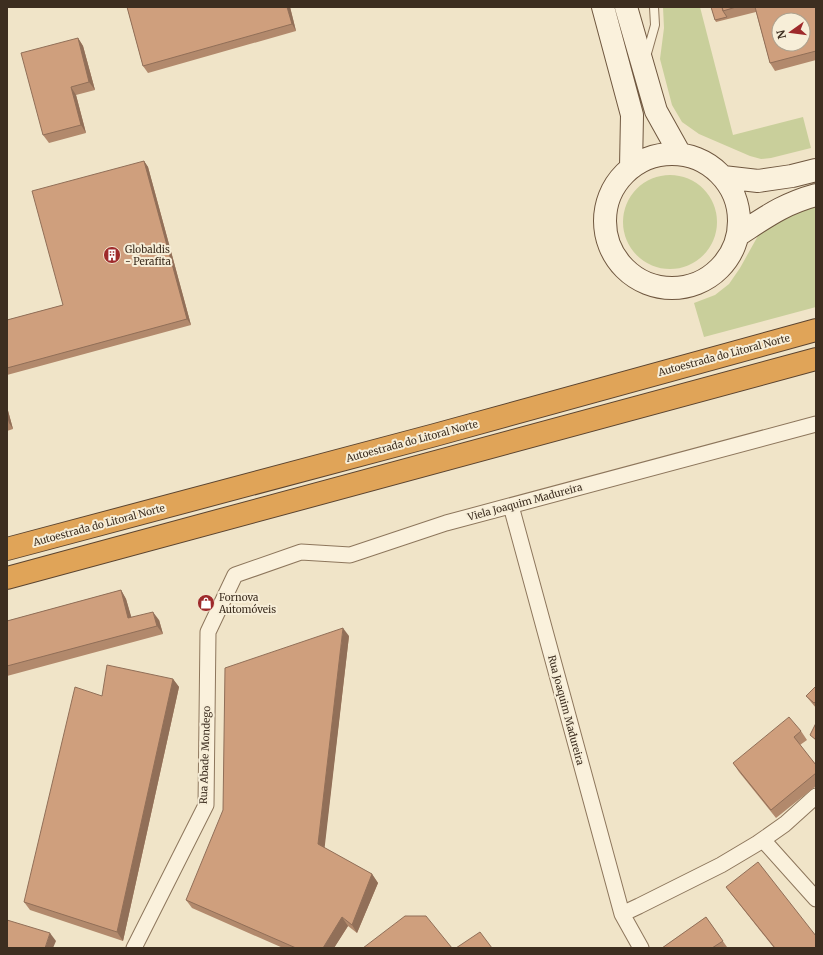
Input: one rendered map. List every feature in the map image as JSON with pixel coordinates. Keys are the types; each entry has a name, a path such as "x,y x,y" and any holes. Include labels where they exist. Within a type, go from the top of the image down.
{"highway":[{"name":"Autoestrada do Litoral Norte","path":"7,549 427,437 816,330"},
{"path":"7,578 816,359"}],"main road":[{"path":"603,7 632,114 632,167"},
{"path":"626,7 656,111 680,154"},
{"path":"663,154 680,154 692,156 704,161 723,177 734,194 740,214 738,235 731,254 719,270 703,281 684,287 664,288 645,283 628,272 615,257 607,238 605,219 609,199 618,181 632,167 646,158 663,154"},
{"path":"723,177 758,181 792,176 816,170"},
{"path":"738,235 774,211 798,200 816,195"}],"street":[{"name":"Viela Joaquim Madureira","path":"235,575 301,552 350,555 446,524 510,506 816,424"},
{"name":"Rua Joaquim Madureira","path":"510,506 622,914 642,948"},
{"name":"Rua Abade Mondego","path":"134,948 206,805 208,632 235,575"},
{"path":"622,914 721,865 763,840 786,824 816,796"},
{"path":"763,840 810,883 816,899"}],"lane":[{"path":"643,70 655,25 654,7"}],"green space":[{"path":"663,7 700,7 733,135 803,117 811,148 761,159 750,156 699,134 682,122 672,105 660,59 664,28"},
{"path":"670,175 688,179 703,189 713,204 717,222 713,240 703,255 688,265 670,269 652,265 637,255 627,240 623,222 627,204 637,189 652,179"},
{"path":"816,205 816,307 704,337 694,303 715,295 729,284 740,268 759,234 768,224"}],"building":[{"path":"127,7 287,7 292,24 143,66"},
{"path":"711,7 722,7 727,17 715,20"},
{"path":"722,7 736,7 723,11"},
{"path":"755,7 816,7 816,51 770,63"},
{"path":"78,38 89,82 71,87 81,125 43,135 21,53"},
{"name":"Globaldis - Perafita","path":"144,161 187,319 7,368 7,320 63,305 32,191"},
{"path":"121,590 128,618 153,612 157,626 7,666 7,621"},
{"path":"343,628 318,844 372,874 352,925 342,917 323,948 296,948 186,900 223,810 225,668"},
{"path":"107,665 173,679 117,932 24,902 75,687 102,696"},
{"path":"816,686 816,701 814,703 806,696"},
{"path":"789,717 801,731 794,737 816,765 816,773 771,810 733,763"},
{"path":"816,723 816,740 810,735"},
{"path":"758,862 816,936 816,948 775,948 726,887"},
{"path":"405,916 426,916 452,948 363,948"},
{"path":"706,917 723,941 712,948 662,948"},
{"path":"7,920 50,933 45,948 7,948"},
{"path":"480,932 492,948 456,948"}],"place":[{"name":"Globaldis - Perafita","path":"112,255"},
{"name":"Fornova Automóveis","path":"206,603"}]}
